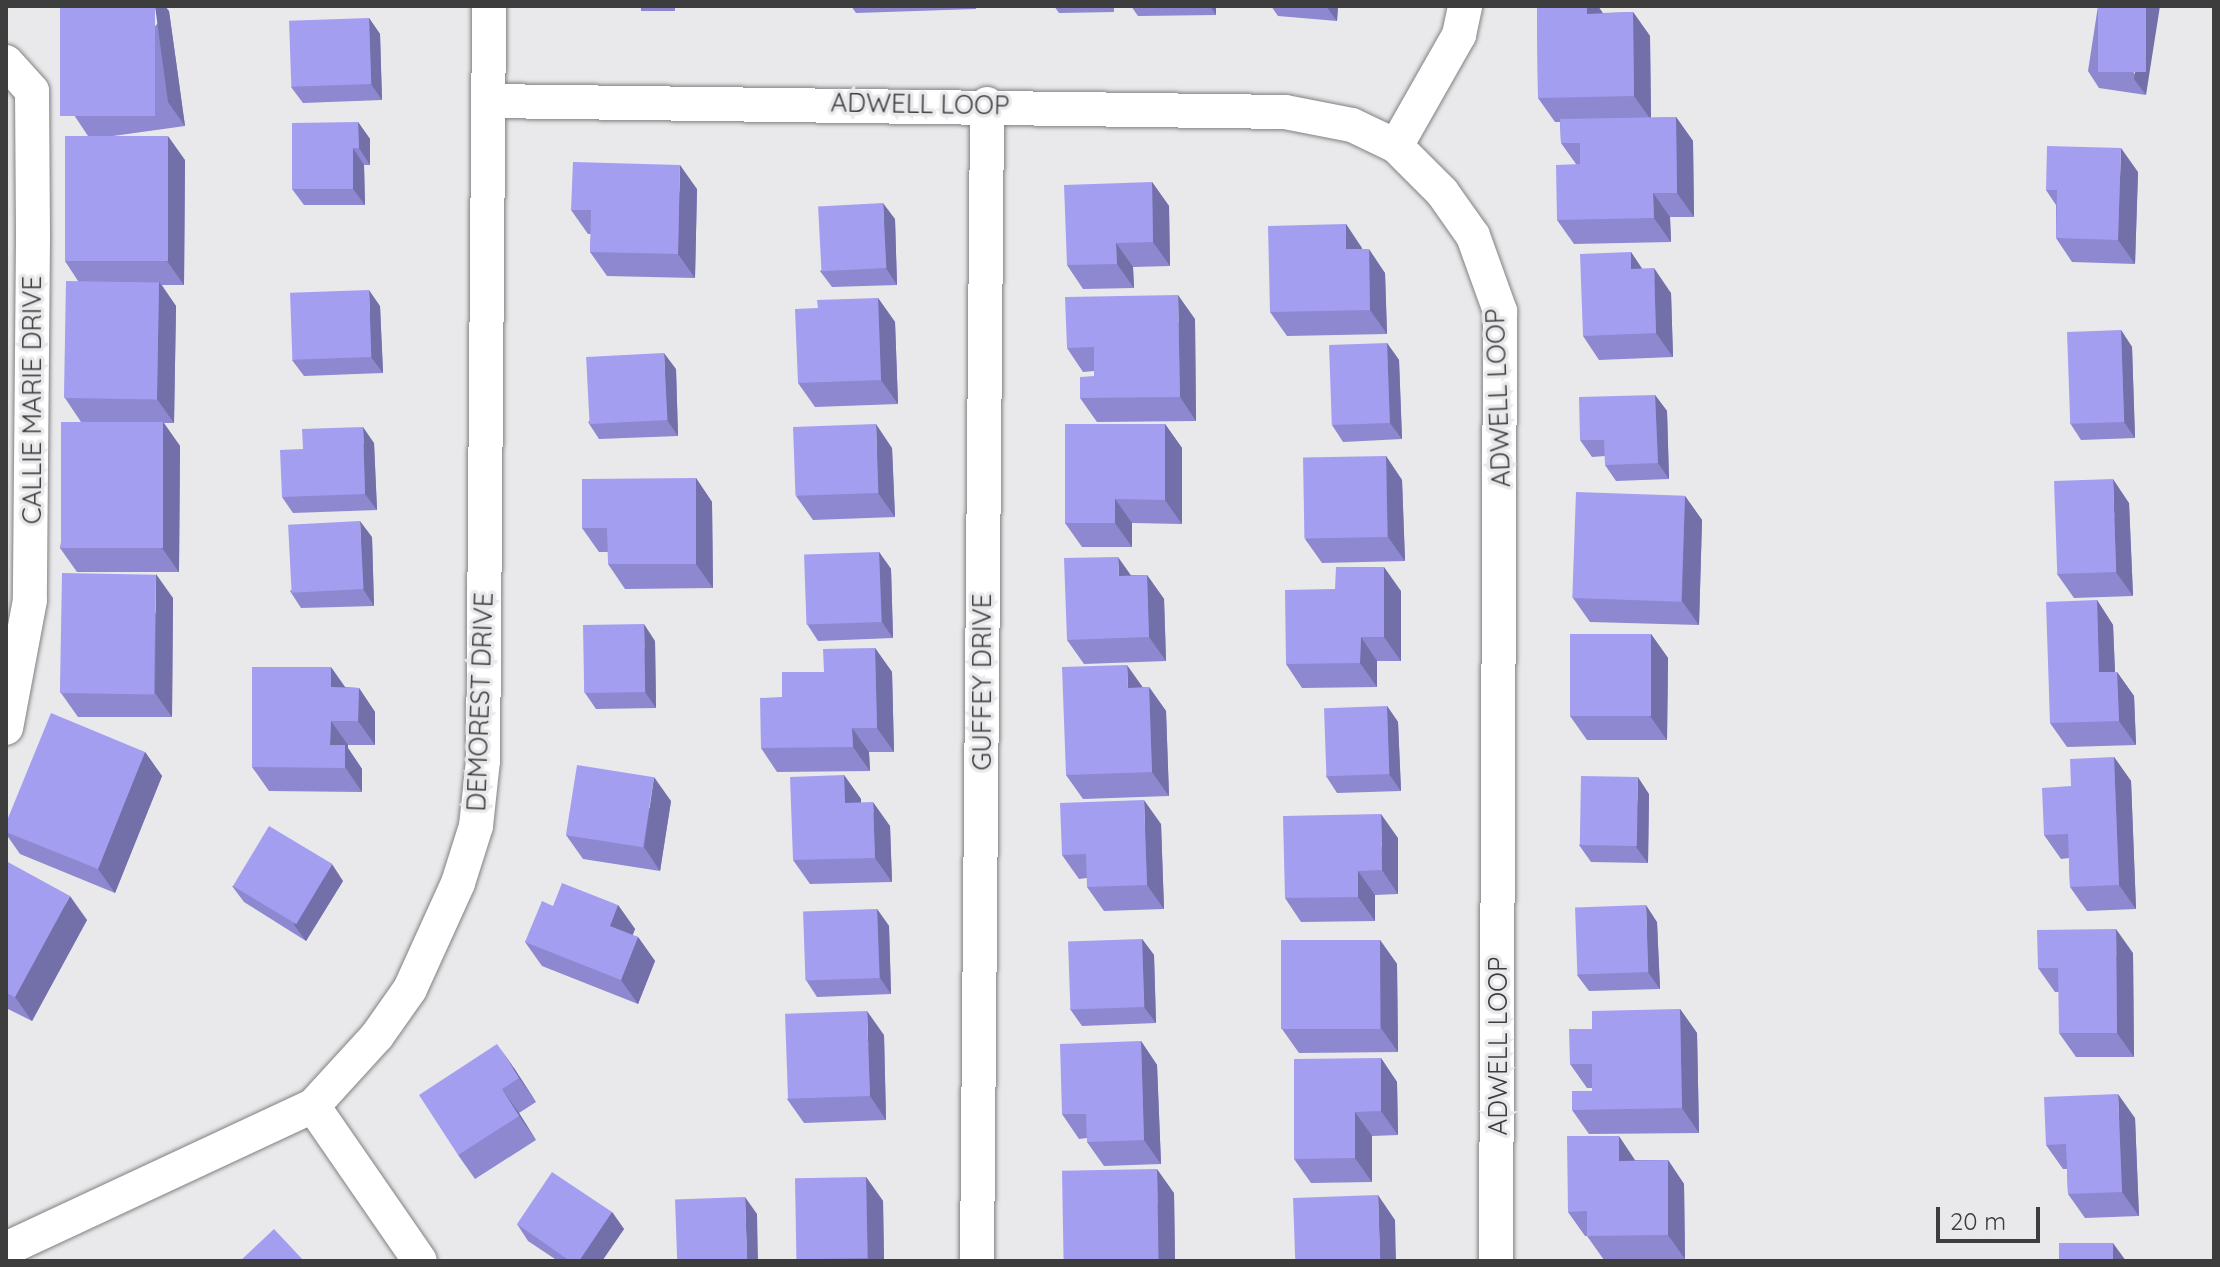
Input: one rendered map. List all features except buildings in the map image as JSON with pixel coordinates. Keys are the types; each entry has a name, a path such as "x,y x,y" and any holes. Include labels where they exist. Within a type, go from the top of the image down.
{"street":[{"name":"DEMOREST DRIVE","path":"6,1249 313,1106 377,1036 410,989 458,883 476,826 484,713 489,6"},
{"path":"1396,146 1459,35 1465,6"},
{"name":"CALLIE MARIE DRIVE","path":"6,728 30,600 32,91 13,67"},
{"name":"ADWELL LOOP","path":"489,101 987,104 1285,112 1352,125 1396,146 1442,192 1473,236 1500,311 1496,1261"},
{"name":"GUFFEY DRIVE","path":"977,1261 987,104"},
{"path":"313,1106 420,1261"}]}
